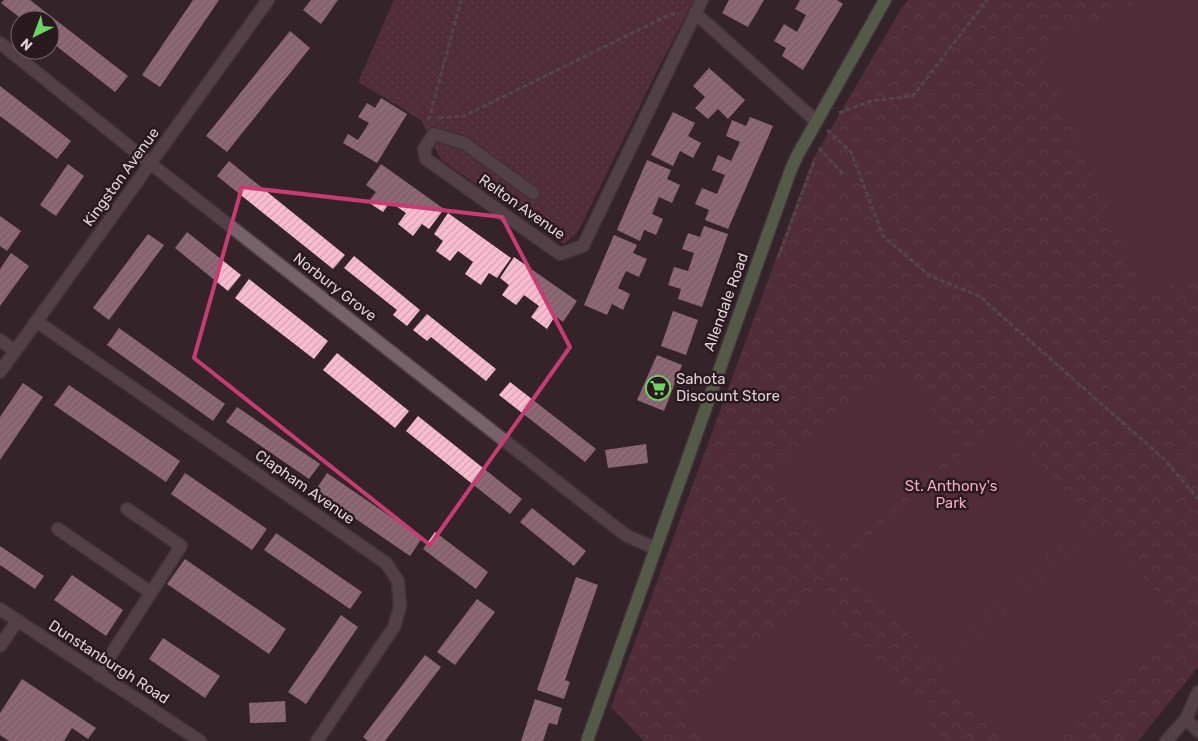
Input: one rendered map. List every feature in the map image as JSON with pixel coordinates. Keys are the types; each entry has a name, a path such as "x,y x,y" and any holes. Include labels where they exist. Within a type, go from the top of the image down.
{"main road":[{"name":"Allendale Road","path":"587,741 790,172 816,121 885,0"}],"street":[{"name":"Kingston Avenue","path":"0,372 268,0"},
{"path":"702,0 695,13 816,121"},
{"name":"Relton Avenue","path":"533,193 464,143 434,134 424,149 426,159 560,254 583,246 695,13"},
{"name":"Norbury Grove","path":"0,43 151,164 627,536 655,548"},
{"name":"Clapham Avenue","path":"36,322 386,563 398,582 400,607 394,628 317,741"},
{"path":"0,340 15,351"},
{"path":"98,674 181,546 127,510"},
{"path":"58,529 150,592"},
{"name":"Dunstanburgh Road","path":"0,609 200,741"},
{"path":"0,646 17,621"},
{"path":"1166,741 1186,719 1198,692"},
{"path":"1186,719 1198,731"}],"path":[{"path":"461,0 429,119 464,116 671,14 695,13"},
{"path":"987,0 913,96 871,101 816,121 851,152 883,236 930,276 979,296 1163,458 1198,499"}],"highlighted area":[{"path":"242,187 502,217 570,347 430,545 194,358"}],"green space":[{"path":"394,0 694,0 578,232 564,244 441,160 421,120 358,82"},
{"name":"St. Anthony's Park","path":"908,0 1198,0 1198,667 1138,741 644,741 611,707 812,161"},
{"path":"1143,0 1198,0 1198,274 1145,297 1037,45"},
{"path":"896,370 957,437 833,549 772,482"},
{"path":"1000,420 1089,518 932,661 842,562"},
{"path":"1098,528 1186,625 1059,741 1004,741 940,670"},
{"path":"819,597 946,741 706,741 685,716"}],"building":[{"path":"4,0 30,0 43,10 10,10 1,3"},
{"path":"193,0 219,0 160,87 142,75"},
{"path":"311,0 338,0 321,24 303,10"},
{"path":"729,0 764,0 748,27 722,13"},
{"path":"800,0 837,0 843,4 803,70 782,56 786,48 774,41 784,24 797,32 806,15 795,9"},
{"path":"60,23 128,76 115,92 60,49"},
{"path":"290,31 310,48 227,152 206,136"},
{"path":"709,68 745,100 728,119 718,109 708,119 695,108 705,97 693,86"},
{"path":"0,86 71,141 57,159 0,116"},
{"path":"381,98 407,114 377,163 343,143 348,134 358,140 369,123 358,117 367,103 375,108"},
{"path":"673,112 695,123 688,136 701,143 693,158 680,151 673,166 651,155"},
{"path":"750,117 773,126 728,229 705,220 709,210 695,204 702,188 717,194 725,175 712,170 718,155 731,161 740,142 726,136 732,120 746,126"},
{"path":"647,160 671,170 667,179 680,185 672,203 659,197 652,214 663,219 656,235 644,230 640,241 617,230"},
{"path":"229,161 345,255 333,269 217,176"},
{"path":"68,164 84,176 56,216 40,205"},
{"path":"381,164 444,209 429,229 422,224 413,236 398,224 406,213 390,202 383,212 368,202 376,192 366,185"},
{"path":"448,213 511,258 497,278 489,273 481,285 465,274 473,262 458,251 450,261 436,251 443,241 434,234"},
{"path":"0,216 21,231 7,251 0,246"},
{"path":"704,226 728,234 702,307 678,299 681,289 668,285 674,267 688,271 694,253 682,249 688,233 700,237"},
{"path":"187,232 241,275 228,291 175,248"},
{"path":"148,234 164,245 109,320 93,308"},
{"path":"614,235 637,245 633,253 647,259 639,277 626,271 618,288 630,294 623,310 612,304 607,315 584,305"},
{"path":"11,253 29,266 0,306 0,269"},
{"path":"354,256 420,310 407,326 393,315 397,310 344,268"},
{"path":"514,257 577,301 563,322 555,316 547,329 531,317 539,306 524,295 516,305 502,295 509,285 500,278"},
{"path":"249,279 328,341 314,359 235,298"},
{"path":"673,311 698,320 686,355 661,346"},
{"path":"427,314 496,369 486,381 431,337 427,341 413,330"},
{"path":"119,328 225,404 213,421 107,345"},
{"path":"337,353 409,411 395,428 323,370"},
{"name":"Sahota Discount Store","path":"657,355 682,365 664,411 637,400"},
{"path":"510,382 596,449 585,462 499,395"},
{"path":"23,383 43,397 0,460 0,417"},
{"path":"69,385 180,461 166,482 54,405"},
{"path":"237,407 320,464 309,479 226,422"},
{"path":"418,416 522,499 510,514 406,431"},
{"path":"646,444 648,463 608,468 605,450"},
{"path":"185,473 267,529 252,550 171,494"},
{"path":"327,473 422,538 410,556 315,491"},
{"path":"532,508 586,551 574,566 520,522"},
{"path":"435,532 488,572 476,589 423,549"},
{"path":"276,533 362,592 350,609 264,550"},
{"path":"0,546 44,576 35,589 0,565"},
{"path":"185,559 286,629 269,654 167,584"},
{"path":"72,575 123,610 106,636 54,600"},
{"path":"576,577 598,585 565,680 570,682 564,699 537,690"},
{"path":"477,599 495,612 455,665 437,652"},
{"path":"341,615 358,627 306,704 288,692"},
{"path":"163,638 220,676 205,698 149,659"},
{"path":"425,655 441,667 385,741 368,741 363,737"},
{"path":"22,679 96,728 88,739 72,728 64,741 9,741 0,735 0,713"},
{"path":"535,699 562,708 557,725 549,723 543,741 521,741"},
{"path":"285,701 286,722 250,723 249,703"}],"place":[{"name":"Sahota Discount Store","path":"658,388"}]}
